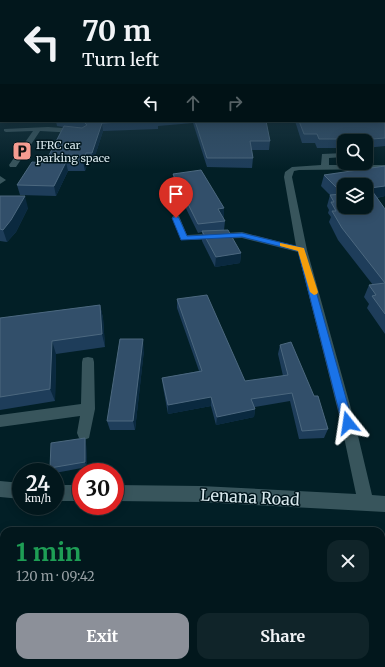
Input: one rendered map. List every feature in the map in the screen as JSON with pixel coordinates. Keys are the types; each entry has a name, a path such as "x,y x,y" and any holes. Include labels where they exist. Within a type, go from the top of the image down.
{"street":[{"path":"0,138 7,126 37,130 84,133"},
{"path":"13,165 37,130"},
{"path":"325,168 325,156 337,155"},
{"path":"366,504 348,423 302,250 289,172 299,168 385,167"},
{"path":"0,178 2,180 0,182"},
{"path":"176,218 184,238 242,235 302,250"},
{"path":"84,433 88,409 88,362"},
{"path":"0,421 88,409"},
{"path":"0,489 12,490"},
{"name":"Lenana Road","path":"124,493 201,494 385,504"}],"building":[{"path":"84,122 120,122 102,123 92,153 86,153 83,162 66,162 54,186 17,185 32,162 45,163 64,126 82,128 87,125"},
{"path":"195,122 266,122 270,141 250,141 253,158 207,158"},
{"path":"299,122 385,122 385,138 373,139 373,134 337,134 337,139 319,139 317,134 304,134"},
{"path":"385,166 385,186 373,188 373,178 337,178 337,188 324,175 358,170 373,170 373,168"},
{"path":"201,170 224,208 218,209 225,221 198,224 173,174"},
{"path":"373,192 385,209 385,283 342,228 332,211 336,211 331,202 334,202 330,195 337,194 337,214 373,214"},
{"path":"0,196 25,196 11,220 3,230 0,229"},
{"path":"228,230 241,253 216,257 202,231"},
{"path":"385,283 385,314 372,296 376,295 369,285"},
{"path":"207,295 245,381 288,375 280,345 291,342 314,396 318,396 328,429 302,431 292,393 251,399 255,409 217,417 211,397 168,405 162,378 202,371 177,299"},
{"path":"100,305 102,334 52,341 50,389 0,397 0,318"},
{"path":"120,339 143,339 133,421 107,421"},
{"path":"85,438 85,462 72,463 64,466 64,463 50,463 51,443"}],"slow traffic":[{"path":"282,245 302,250 314,292"}],"place":[{"name":"IFRC car parking space","path":"22,151"}],"route":[{"path":"176,218 184,238 242,235 302,250 310,274 330,359 348,423"}]}
